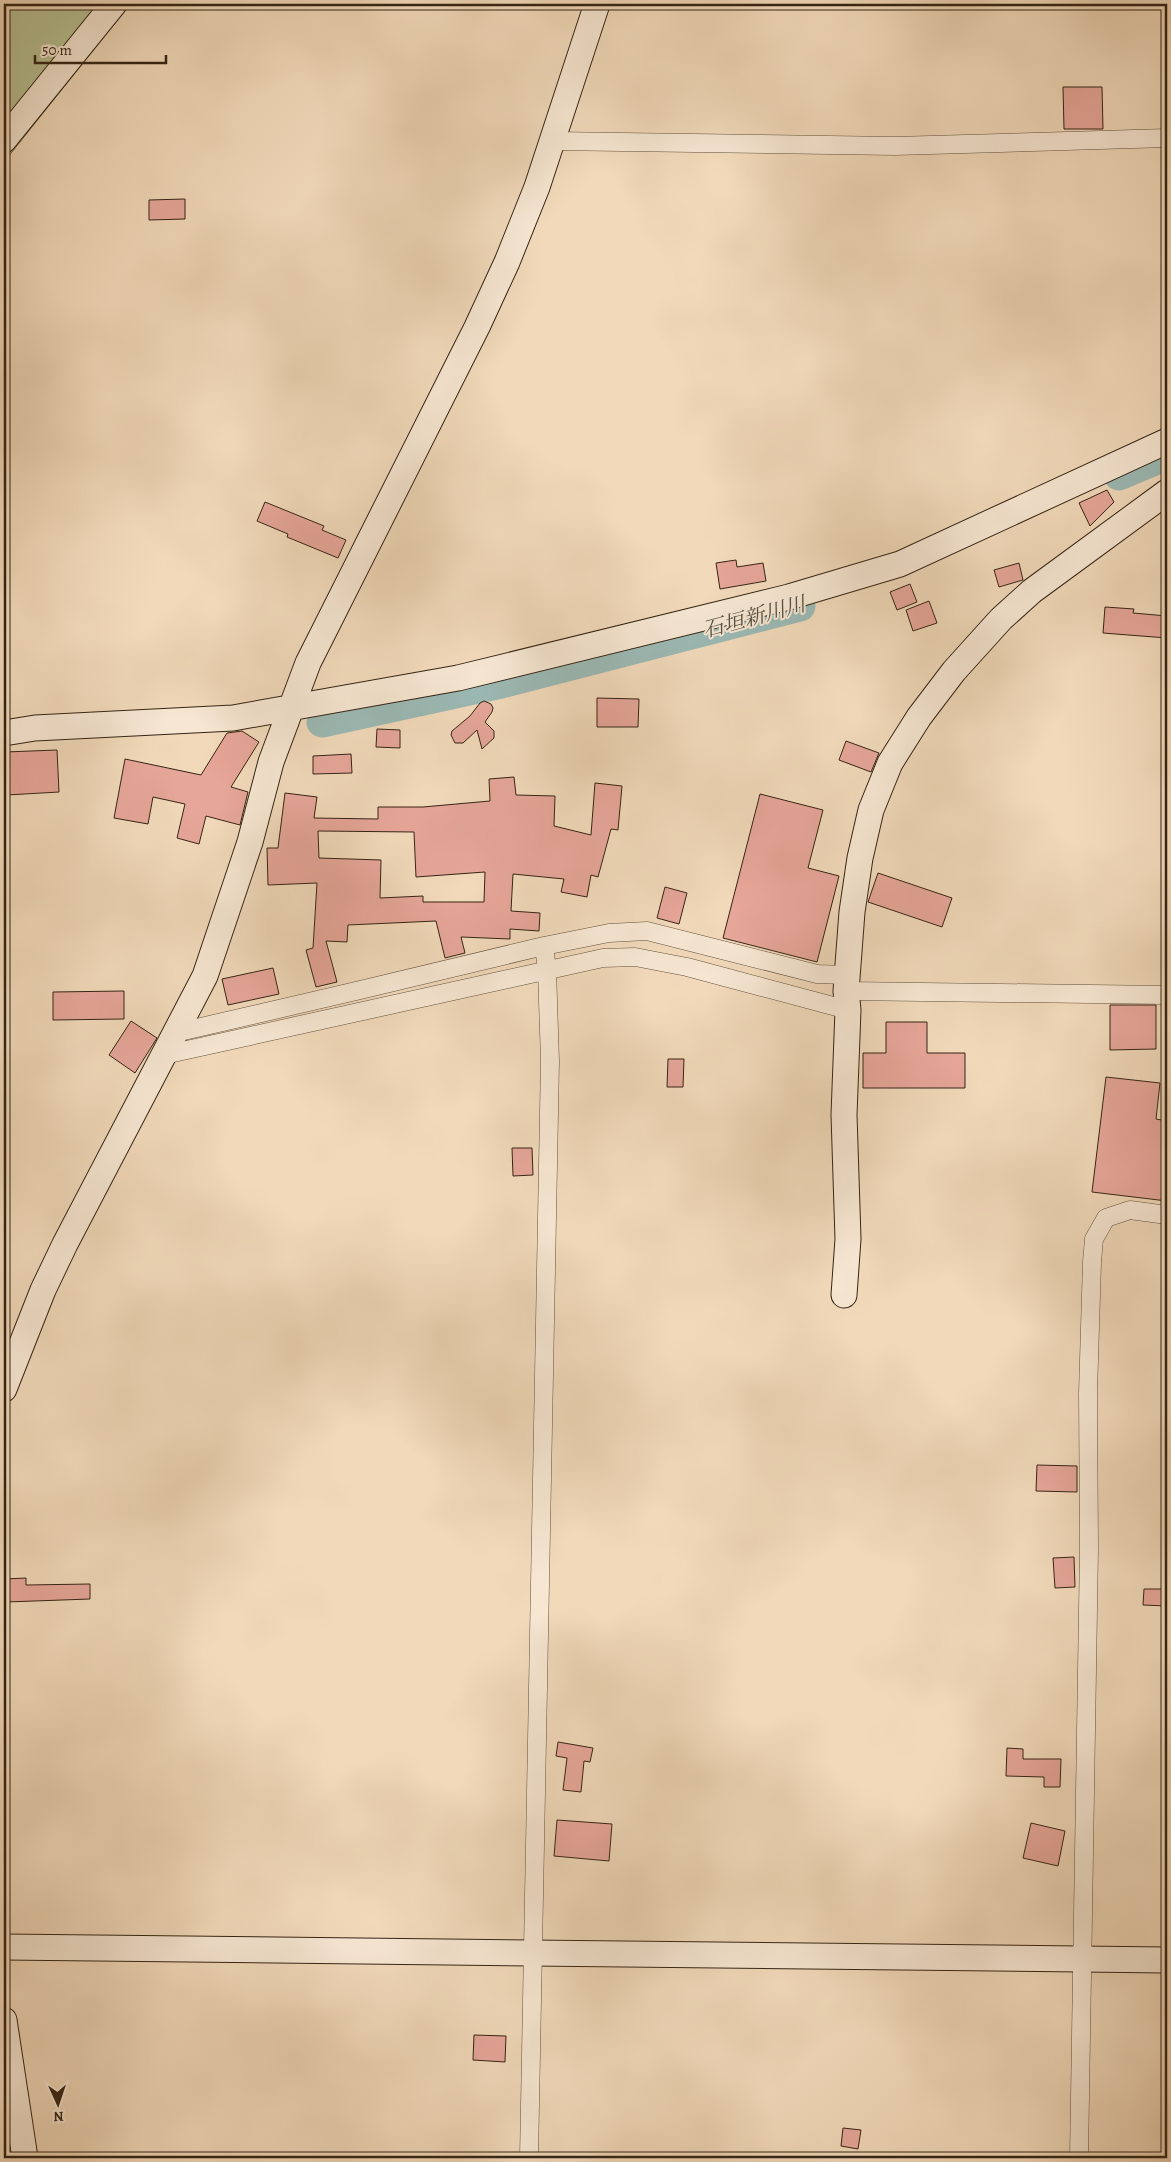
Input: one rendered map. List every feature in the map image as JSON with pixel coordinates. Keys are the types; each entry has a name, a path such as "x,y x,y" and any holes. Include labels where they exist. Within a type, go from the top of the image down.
{"street":[{"path":"4,140 114,4"},
{"path":"4,1389 43,1290 65,1244 205,976 250,842 271,762 308,663 477,328 507,262 538,187 597,4"},
{"path":"552,141 895,146 1167,138"},
{"path":"4,732 35,728 233,718 458,678 789,597 900,564 1167,441"},
{"path":"844,1295 848,1239 844,1114 847,992 852,912 860,858 871,810 890,763 919,717 954,671 1001,619 1032,591 1167,492"},
{"path":"176,1032 544,946 609,933 647,932 817,974 847,992"},
{"path":"529,2158 550,1071 547,970 544,946"},
{"path":"164,1055 603,958 635,957 847,992 1167,995"},
{"path":"1079,2158 1089,1549 1088,1393 1094,1238 1106,1218 1130,1210 1167,1215"},
{"path":"4,1947 1167,1960"},
{"path":"4,2020 25,2158"}],"green space":[{"path":"4,4 130,4 4,162"}],"building":[{"path":"1063,87 1102,87 1103,129 1064,129"},
{"path":"185,199 185,219 149,220 149,200"},
{"path":"1107,490 1114,502 1090,526 1079,503"},
{"path":"265,502 324,526 322,530 346,540 338,558 287,537 288,534 257,521"},
{"path":"736,560 737,567 763,563 766,581 720,589 716,563"},
{"path":"1019,563 1023,580 999,587 994,570"},
{"path":"910,584 917,602 897,610 890,592"},
{"path":"929,601 937,623 913,631 906,610"},
{"path":"1105,607 1134,609 1133,613 1167,616 1167,638 1103,633"},
{"path":"597,698 639,699 638,727 597,727"},
{"path":"484,701 491,704 493,708 485,722 494,731 494,738 482,749 477,730 463,743 455,743 451,735 452,731"},
{"path":"377,729 400,730 400,748 376,747"},
{"path":"242,731 259,742 231,787 248,792 240,825 206,816 199,844 177,838 185,804 153,797 148,824 114,818 125,759 201,775 227,733"},
{"path":"846,741 879,753 871,772 839,760"},
{"path":"57,750 59,792 7,795 5,752"},
{"path":"351,754 352,773 313,774 313,756"},
{"path":"514,777 516,795 555,796 554,826 591,835 595,783 622,786 618,830 611,829 598,877 591,875 587,897 561,892 564,879 513,874 511,911 540,913 539,931 510,929 510,939 461,937 465,953 445,958 436,921 348,925 347,942 326,941 337,982 316,987 306,950 313,948 317,883 268,885 267,848 278,848 285,793 317,797 314,818 378,819 378,807 423,807 490,801 489,779","holes":["318,831 414,832 416,877 485,872 484,902 423,902 423,896 380,898 381,860 319,858"]},
{"path":"760,794 823,810 808,868 839,876 817,962 723,938"},
{"path":"878,873 952,898 942,927 868,902"},
{"path":"665,887 687,893 679,924 657,918"},
{"path":"273,968 279,994 228,1005 222,979"},
{"path":"124,991 124,1019 53,1020 53,992"},
{"path":"1110,1005 1156,1005 1156,1049 1110,1050"},
{"path":"131,1021 157,1038 135,1073 109,1055"},
{"path":"886,1022 927,1022 927,1053 965,1053 965,1088 863,1088 863,1053 886,1053"},
{"path":"668,1059 684,1059 683,1087 667,1087"},
{"path":"1106,1077 1160,1083 1156,1119 1167,1121 1167,1201 1092,1192"},
{"path":"512,1148 532,1148 533,1175 513,1176"},
{"path":"1037,1465 1077,1466 1077,1492 1036,1491"},
{"path":"1074,1557 1075,1587 1055,1588 1053,1558"},
{"path":"26,1578 26,1585 90,1584 90,1599 6,1602 5,1579"},
{"path":"1144,1589 1167,1589 1167,1606 1143,1605"},
{"path":"558,1742 593,1748 590,1762 584,1761 581,1792 563,1790 567,1758 556,1756"},
{"path":"1007,1748 1023,1749 1023,1759 1061,1759 1060,1787 1044,1787 1044,1777 1006,1776"},
{"path":"557,1820 612,1824 609,1861 554,1856"},
{"path":"1031,1823 1065,1831 1058,1866 1023,1858"},
{"path":"474,2035 506,2036 505,2062 473,2060"},
{"path":"843,2128 861,2130 858,2149 841,2146"}],"waterway":[{"name":"石垣新川川","path":"1119,475 1167,455"},
{"name":"石垣新川川","path":"322,722 501,683 800,606"}]}
